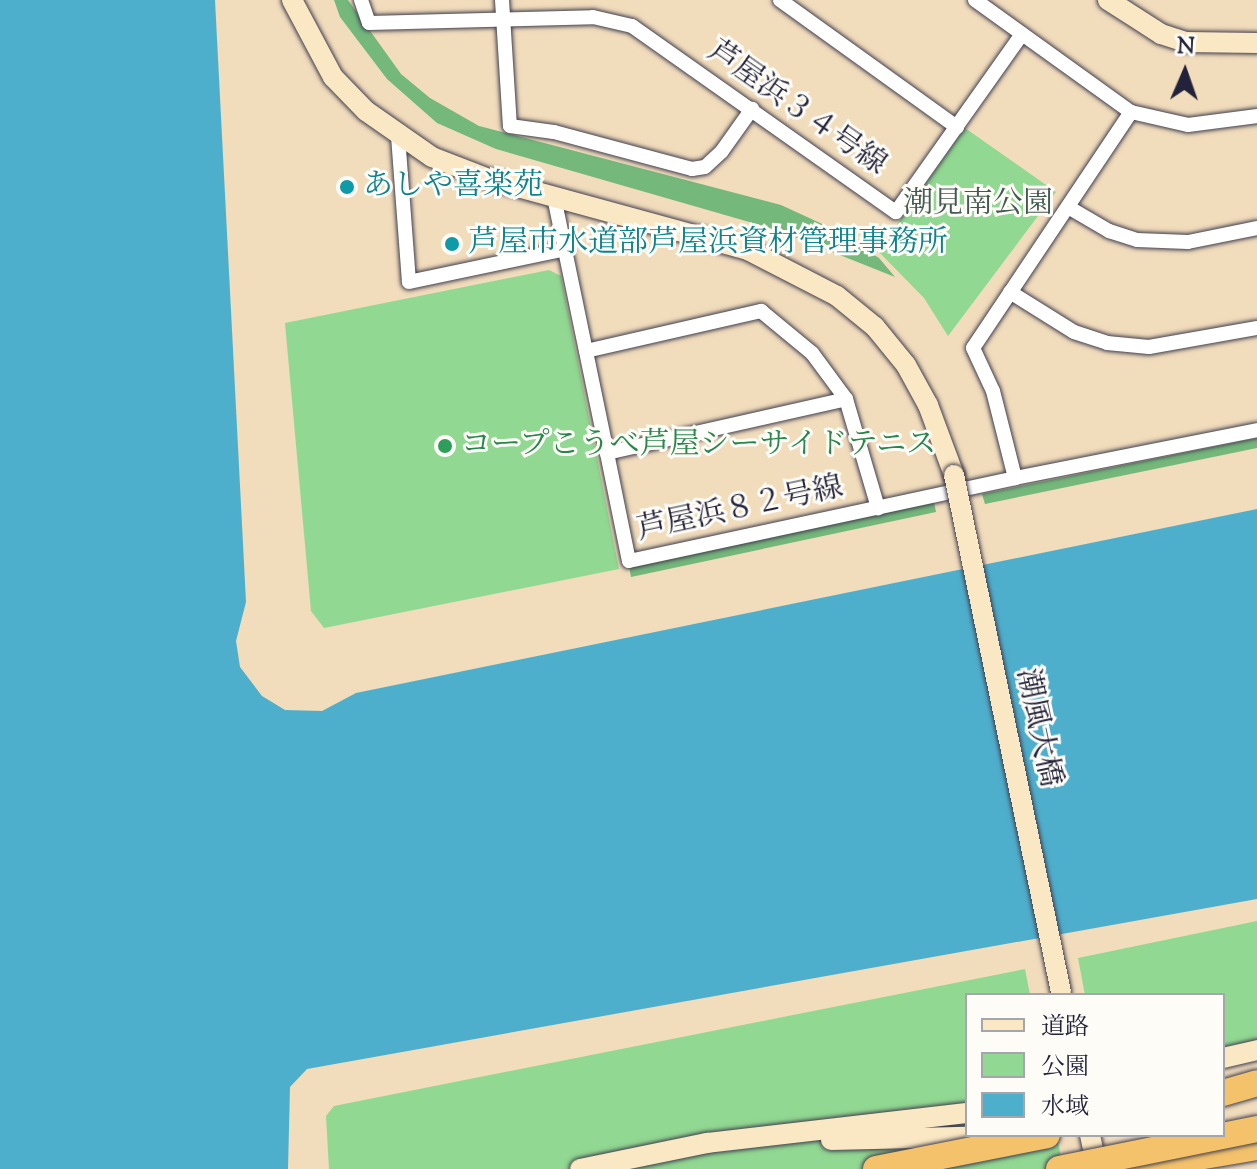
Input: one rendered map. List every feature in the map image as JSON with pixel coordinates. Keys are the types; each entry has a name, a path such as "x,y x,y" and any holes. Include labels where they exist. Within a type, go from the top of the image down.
{"highway":[{"path":"1225,1092 1257,1083"},
{"path":"1225,1100 1257,1093"},
{"path":"1225,1136 1257,1130"},
{"path":"876,1169 1037,1137"},
{"path":"1059,1169 1221,1137"},
{"path":"1128,1169 1257,1147"}],"main road":[{"name":"潮風大橋","path":"292,0 333,77 398,136 451,165 554,197 748,250 837,296 875,327 906,365 928,405 954,475 1061,993"},
{"path":"1108,0 1173,38 1213,45 1257,43"},
{"path":"1225,1058 1257,1050"},
{"path":"1225,1067 1257,1059"},
{"path":"580,1169 707,1143 965,1113"},
{"path":"1225,1132 1257,1130"},
{"path":"707,1143 976,1137"},
{"path":"1090,1137 1097,1169"}],"street":[{"name":"芦屋浜３４号線","path":"361,0 369,23 503,16 614,19 650,38 896,212 1022,34"},
{"path":"502,0 510,126 554,132 692,169 705,167 722,151 752,109"},
{"path":"780,0 957,127"},
{"path":"975,0 1131,112 1188,125 1257,116"},
{"path":"1015,478 993,391 973,348 1131,112"},
{"path":"398,136 409,282 566,249"},
{"path":"554,197 607,453 846,399"},
{"path":"1068,207 1109,231 1137,240 1188,242 1257,228"},
{"path":"1010,292 1074,332 1107,343 1149,347 1257,328"},
{"path":"586,351 761,311 812,353 846,399 878,508"},
{"name":"芦屋浜８２号線","path":"607,453 629,561 1015,478 1257,430"}],"green space":[{"path":"334,0 348,0 401,74 430,98 479,126 781,205 831,228 879,258 895,277 777,230 496,149 437,123 387,79 340,17"},
{"name":"潮見南公園","path":"965,128 1056,192 948,336 924,298 878,251"},
{"name":"コープこうべ芦屋シーサイドテニス","path":"549,270 561,276 619,569 324,628 311,611 285,323"},
{"path":"1257,438 1257,448 985,504 982,494"},
{"path":"934,502 936,512 631,577 629,566"},
{"path":"1257,921 1257,1040 1225,1047 1225,993 1085,993 1078,958"},
{"path":"1025,969 1030,993 965,993 965,1137 1057,1137 1063,1169 329,1169 326,1116 334,1106"}],"water":[{"path":"0,0 215,0 246,602 236,641 240,667 262,696 285,710 322,711 356,693 1257,509 1257,899 307,1069 290,1087 288,1169 0,1169"}],"place":[{"name":"あしや喜楽苑","path":"347,187"},
{"name":"芦屋市水道部芦屋浜資材管理事務所","path":"452,244"},
{"name":"コープこうべ芦屋シーサイドテニス","path":"445,446"}]}
